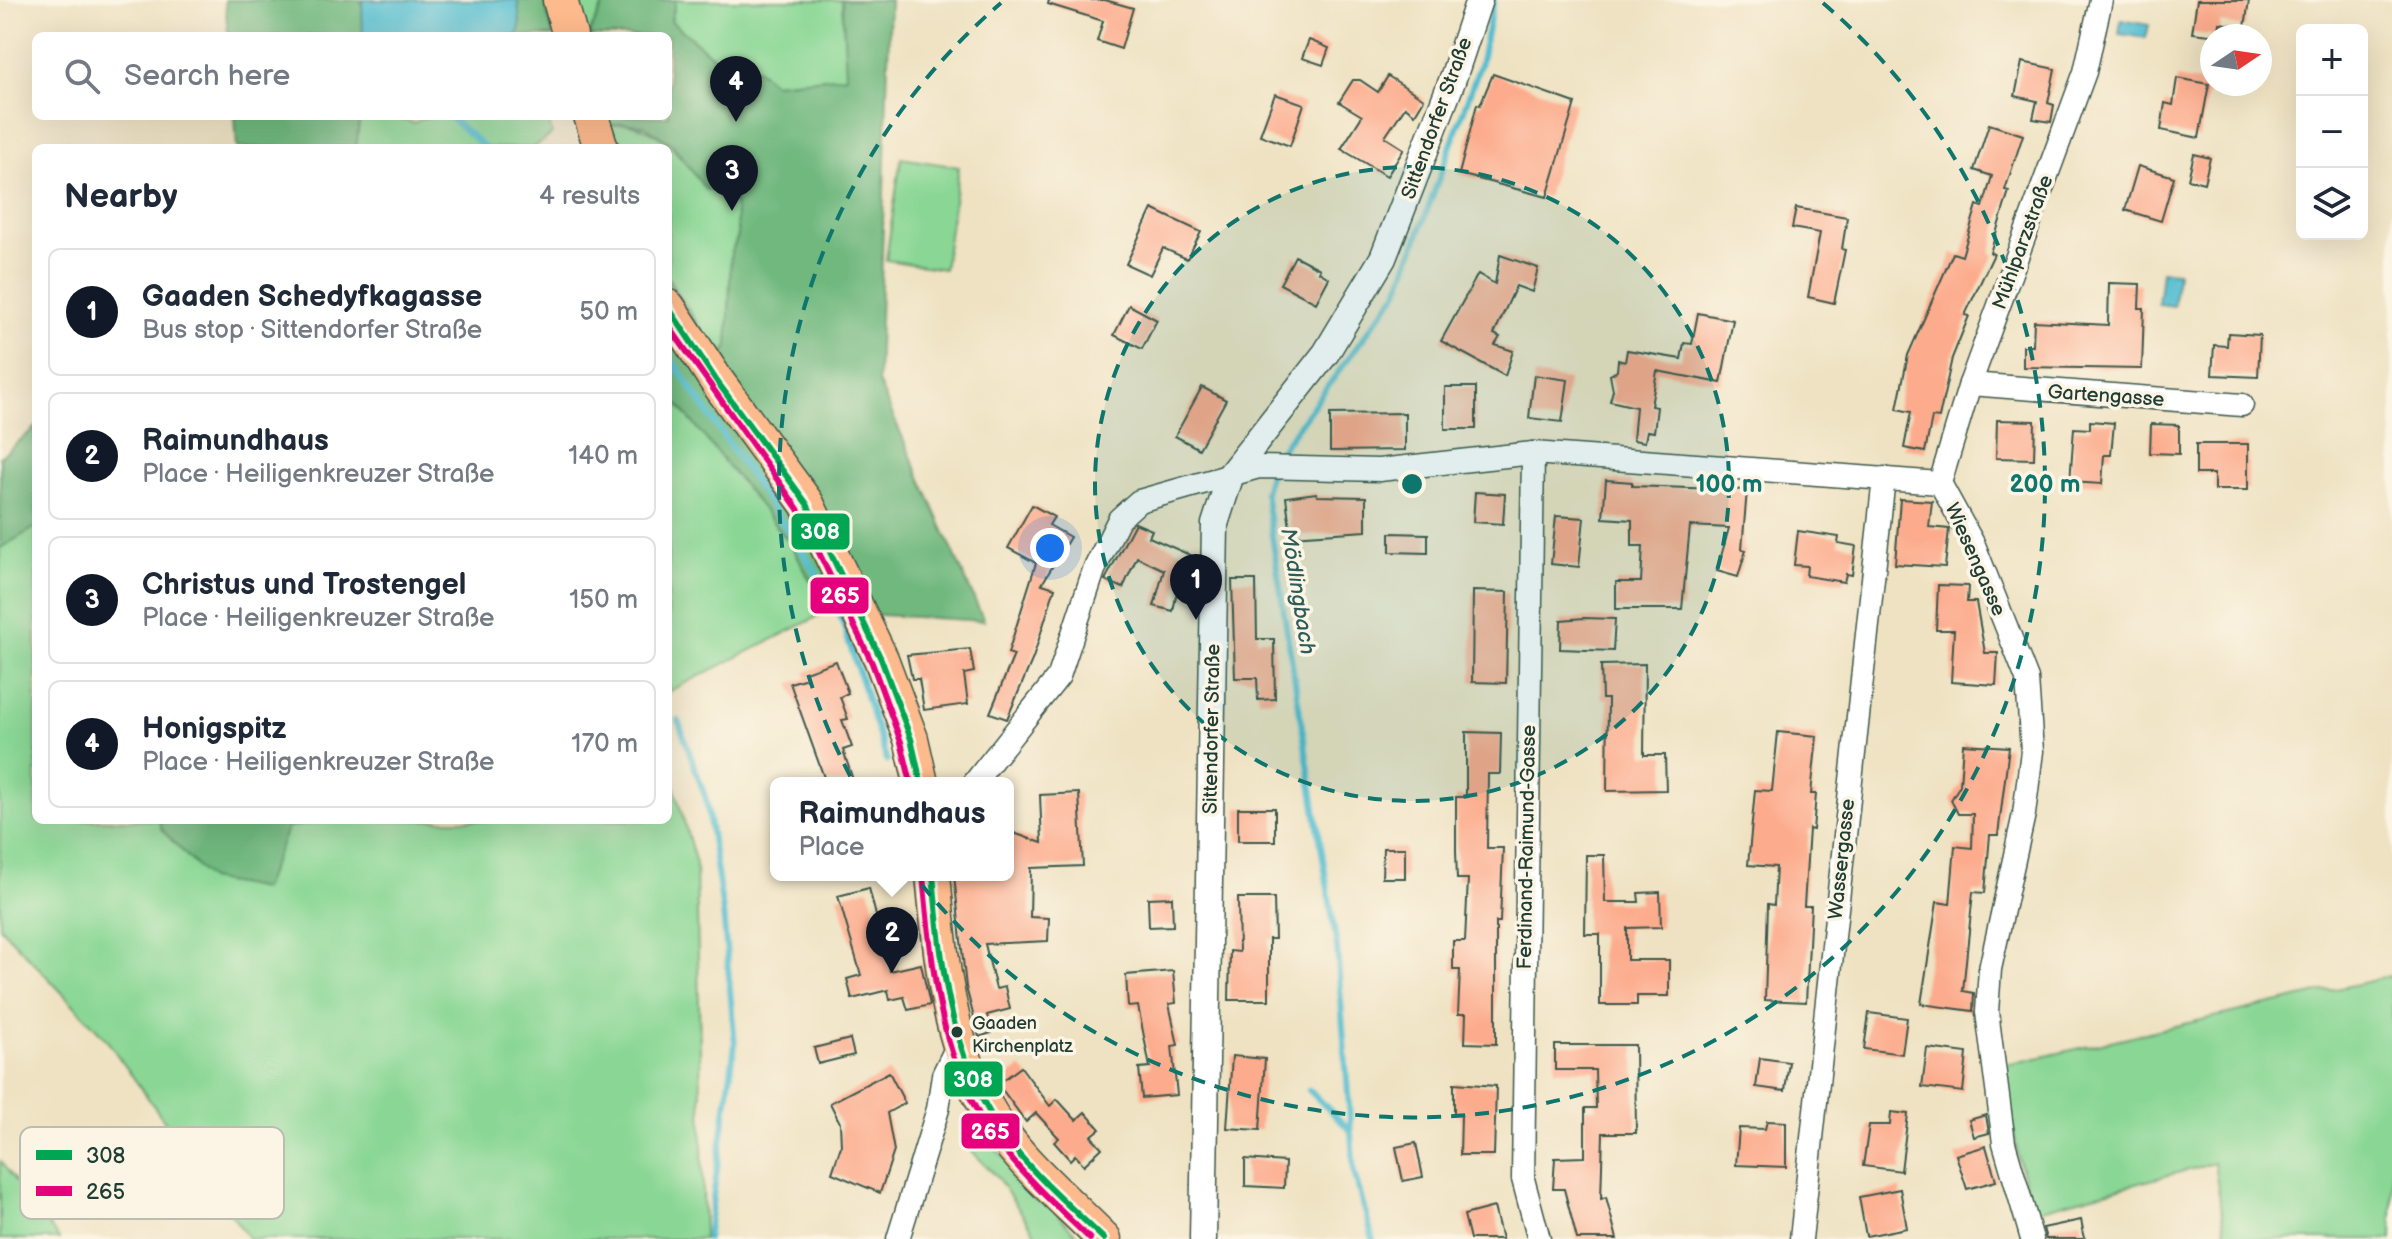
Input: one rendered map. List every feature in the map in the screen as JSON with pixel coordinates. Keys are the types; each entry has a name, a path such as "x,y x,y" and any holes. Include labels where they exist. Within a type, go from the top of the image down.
{"main road":[{"path":"560,0 569,32"},
{"path":"592,120 600,144"},
{"path":"672,313 716,380 807,504 881,659 911,739 920,777"},
{"path":"934,881 945,987 958,1044 976,1089 1024,1160 1104,1239"}],"street":[{"name":"Sittendorfer Straße","path":"1203,1239 1215,524 1231,474 1326,353 1383,258 1452,81 1479,0"},
{"name":"Mühlparzstraße","path":"1940,483 1970,384 2085,72 2101,0"},
{"name":"Gartengasse","path":"1970,384 2242,405"},
{"name":"Wiesengasse","path":"979,777 1059,676 1094,570 1119,519 1139,501 1259,467 1379,470 1533,453 1940,483 1974,545 2027,679 2030,766 2024,814 1990,969 1987,1012 2004,1143 2032,1239"},
{"name":"Ferdinand-Raimund-Gasse","path":"1533,453 1523,1179 1539,1239"},
{"name":"Wassergasse","path":"1801,1239 1884,478"},
{"path":"898,1239 938,1109 943,1075 958,1044"}],"green space":[{"path":"225,0 362,0 363,32 228,32"},
{"path":"518,0 544,0 552,32 518,32"},
{"path":"544,0 606,0 590,32 552,32"},
{"path":"606,0 676,0 671,21 723,65 756,68 774,83 846,76 842,0 890,0 878,382 984,621 827,612 791,544 672,397 672,285 722,358 728,346 731,253 738,236 733,189 706,190 672,144 645,126 623,123 607,126 590,120 672,120 672,32 590,32"},
{"path":"676,0 842,0 847,76 773,83 756,68 723,65 671,21"},
{"path":"235,120 362,120 359,122 356,144 237,144"},
{"path":"548,120 552,134 538,144 356,144 359,122"},
{"path":"623,123 638,126 668,144 613,144 607,127"},
{"path":"672,148 706,190 733,189 738,236 731,253 728,346 721,359 672,284"},
{"path":"901,158 959,167 944,269 886,260"},
{"path":"672,397 791,544 827,612 672,690"},
{"path":"32,430 32,529 0,548 0,457"},
{"path":"32,529 32,824 160,824 162,830 306,824 672,824 672,778 696,864 704,1239 249,1239 235,1219 284,1219 284,1127 169,1127 105,1038 0,927 0,548"},
{"path":"160,824 306,824 288,827 263,889 209,879 162,830"},
{"path":"2392,976 2392,1239 2226,1239 2214,1163 2034,1211 2019,1162 2002,1066"},
{"path":"982,1138 1081,1239 1039,1239 997,1177 969,1148 973,1139"},
{"path":"0,1161 20,1187 20,1219 44,1219 59,1239 0,1239"}],"water":[{"path":"362,0 518,0 518,32 363,32"},
{"path":"2121,20 2149,25 2146,38 2119,34"},
{"path":"2162,271 2177,272 2174,306 2158,304"}],"building":[{"path":"1049,0 1105,0 1133,8 1121,49 1097,41 1103,21 1048,4"},
{"path":"2197,0 2249,0 2245,24 2200,24 2200,34 2192,33"},
{"path":"1309,40 1329,48 1323,65 1302,58"},
{"path":"2022,62 2055,69 2048,103 2054,105 2051,122 2033,119 2037,101 2015,96"},
{"path":"1493,74 1575,103 1547,197 1459,174 1477,104 1480,105"},
{"path":"1388,76 1424,99 1415,114 1405,107 1385,137 1404,149 1387,176 1341,149 1362,116 1339,102 1353,80 1360,80 1378,92"},
{"path":"2177,78 2200,82 2200,96 2207,96 2199,138 2161,130 2165,103 2173,105"},
{"path":"1275,94 1304,104 1290,146 1260,135"},
{"path":"1989,124 2023,135 2005,190 2009,191 1990,253 1994,254 1965,315 1969,316 1952,358 1939,418 1932,417 1925,452 1904,448 1911,412 1897,409 1908,355 1953,253 1962,256 1977,205 1983,207 1992,176 1974,170"},
{"path":"2194,154 2210,158 2204,183 2188,179"},
{"path":"2138,166 2174,177 2161,221 2125,210"},
{"path":"1796,208 1847,217 1842,249 1845,250 1834,303 1808,297 1820,233 1792,228"},
{"path":"1152,209 1201,232 1187,259 1163,248 1150,275 1126,264"},
{"path":"1500,255 1538,268 1532,292 1516,286 1494,334 1500,337 1495,345 1513,351 1505,376 1441,341 1478,274 1495,284"},
{"path":"1295,256 1320,269 1319,272 1329,278 1316,303 1280,284"},
{"path":"2109,283 2140,284 2139,308 2144,308 2142,369 2023,367 2023,346 2033,346 2034,321 2108,325"},
{"path":"1129,305 1157,320 1142,349 1114,335"},
{"path":"1698,313 1733,320 1721,383 1657,371 1651,406 1657,407 1654,432 1647,431 1645,442 1633,440 1636,407 1610,401 1613,390 1610,375 1617,371 1618,360 1625,362 1627,350 1681,359 1684,343 1692,344"},
{"path":"2228,333 2260,335 2258,377 2212,375 2214,345 2227,346"},
{"path":"1534,375 1568,380 1562,422 1529,418"},
{"path":"1202,387 1226,400 1199,449 1175,436"},
{"path":"1445,387 1476,387 1476,429 1445,429"},
{"path":"1405,413 1405,450 1330,451 1330,414"},
{"path":"1997,420 2035,421 2034,459 1996,458"},
{"path":"2090,421 2114,423 2111,455 2104,455 2102,484 2070,482 2074,428 2090,429"},
{"path":"2151,424 2179,425 2179,454 2150,453"},
{"path":"2196,444 2248,444 2248,490 2214,490 2214,474 2196,474"},
{"path":"1606,480 1632,482 1632,486 1747,490 1742,549 1746,550 1738,577 1717,571 1729,528 1690,526 1682,609 1616,609 1616,582 1641,582 1643,546 1632,546 1632,520 1603,518"},
{"path":"1475,492 1505,494 1503,524 1473,522"},
{"path":"1316,493 1317,496 1366,497 1366,531 1291,536 1286,497"},
{"path":"1900,499 1932,501 1929,527 1949,529 1945,567 1895,564"},
{"path":"1032,505 1054,517 1049,525 1070,537 1042,584 1055,588 1033,658 1007,719 990,713 1014,655 1008,653 1036,563 1008,548"},
{"path":"1556,516 1584,518 1579,567 1551,564"},
{"path":"1135,523 1152,530 1149,537 1190,555 1180,577 1173,611 1154,606 1164,570 1137,557 1123,588 1105,580"},
{"path":"1798,531 1839,537 1838,543 1856,546 1852,575 1846,574 1844,582 1806,576 1807,566 1794,565"},
{"path":"1390,533 1428,534 1428,553 1390,552"},
{"path":"1232,580 1256,580 1257,639 1274,639 1275,699 1258,700 1257,678 1235,678"},
{"path":"1938,585 1968,586 1967,602 1976,602 1985,653 1998,653 1996,685 1951,682 1954,630 1936,630"},
{"path":"1473,591 1508,592 1506,683 1472,682"},
{"path":"1615,619 1613,651 1560,649 1561,620"},
{"path":"970,649 974,672 964,674 968,704 924,710 919,679 912,679 907,655"},
{"path":"836,661 848,693 840,697 848,719 842,720 852,747 843,750 852,777 824,777 790,683 807,678 805,672"},
{"path":"1645,664 1644,755 1665,755 1666,790 1607,791 1608,699 1602,699 1601,665"},
{"path":"1466,732 1501,733 1500,774 1488,774 1487,848 1503,848 1500,922 1496,922 1496,1044 1465,1043 1466,1014 1458,1014 1460,970 1453,970 1453,941 1465,941 1468,879 1457,879 1456,797 1466,797"},
{"path":"1778,732 1817,736 1811,794 1816,794 1813,830 1809,829 1804,906 1811,906 1806,1002 1765,1000 1768,904 1774,905 1776,867 1748,865 1755,790 1772,791"},
{"path":"1963,744 2009,747 1998,835 1990,835 1985,893 1973,892 1963,991 1974,993 1973,1011 1921,1004 1937,902 1950,904 1955,846 1972,848 1973,814 1958,814 1951,800 1960,785"},
{"path":"1079,793 1083,866 1031,868 1030,917 1049,918 1048,941 985,944 996,989 1005,987 1010,1009 987,1015 991,1033 979,1037 966,987 955,881 1014,881 1014,833 1042,843 1040,795"},
{"path":"1238,808 1275,808 1275,841 1238,841"},
{"path":"1383,848 1405,848 1405,878 1382,878"},
{"path":"1586,855 1604,855 1605,902 1639,902 1638,893 1660,892 1661,927 1627,928 1627,960 1669,960 1669,996 1637,996 1637,1005 1600,1005 1600,934 1585,934"},
{"path":"869,888 890,971 921,964 930,1005 908,1010 904,997 890,1000 888,990 852,999 847,979 861,975 838,896"},
{"path":"1172,897 1173,926 1149,927 1148,898"},
{"path":"1238,898 1274,898 1275,939 1269,939 1269,1000 1229,1000 1230,951 1239,952"},
{"path":"1173,971 1176,1003 1169,1004 1178,1045 1172,1046 1177,1095 1142,1098 1139,1068 1150,1067 1138,1006 1128,1007 1126,975"},
{"path":"1869,1013 1907,1018 1902,1054 1864,1049"},
{"path":"850,1039 854,1055 818,1064 814,1048"},
{"path":"1555,1045 1635,1045 1636,1133 1603,1133 1601,1199 1606,1197 1617,1239 1577,1239 1564,1189 1553,1189 1555,1158 1585,1157 1585,1108 1596,1108 1595,1070 1555,1070"},
{"path":"1927,1048 1967,1053 1963,1092 1922,1087"},
{"path":"1232,1056 1265,1059 1260,1130 1227,1128"},
{"path":"1760,1058 1789,1062 1785,1091 1756,1087"},
{"path":"1021,1067 1050,1106 1057,1099 1076,1120 1085,1112 1100,1129 1091,1136 1102,1148 1084,1165 1075,1155 1070,1160 1054,1142 1059,1138 1036,1113 1026,1122 998,1084"},
{"path":"889,1072 905,1103 887,1113 894,1151 880,1193 832,1173 841,1146 840,1123 830,1103"},
{"path":"1454,1083 1496,1086 1494,1155 1460,1155 1461,1115 1454,1114"},
{"path":"1891,1112 1908,1114 1901,1171 1863,1166 1869,1125 1890,1125"},
{"path":"1986,1115 1989,1133 1974,1137 1969,1120"},
{"path":"1767,1121 1786,1122 1786,1167 1736,1165 1739,1128 1765,1129"},
{"path":"1416,1143 1423,1177 1403,1181 1396,1147"},
{"path":"1986,1146 1996,1181 1967,1189 1956,1155"},
{"path":"1245,1159 1285,1162 1284,1188 1245,1186"},
{"path":"1900,1189 1907,1228 1866,1236 1859,1197"},
{"path":"1494,1207 1502,1239 1470,1239 1464,1215"},
{"path":"2081,1220 2085,1239 2046,1239 2043,1228"}],"waterway":[{"name":"Mödlingbach","path":"1373,1239 1354,1173 1337,947 1265,492 1274,459 1398,291 1480,65 1494,0"},
{"path":"453,120 481,144"},
{"path":"672,360 836,602 887,761"},
{"path":"678,720 706,799 723,912 735,1044 707,1239"},
{"path":"1309,1090 1350,1130"}],"transit line":[{"name":"308","path":"672,313 716,380 807,504 881,659 911,739 920,777"},
{"name":"265","path":"672,331 798,509 872,663 901,742 910,777"},
{"name":"265","path":"924,881 941,1012 961,1078 976,1108 1005,1151 1090,1239"},
{"name":"308","path":"934,881 950,1006 958,1038 982,1099 1022,1158 1104,1239"}],"place":[{"name":"Honigspitz","path":"736,122"},
{"name":"Christus und Trostengel","path":"732,211"},
{"name":"Gaaden Schedyfkagasse","path":"1196,620"},
{"name":"Raimundhaus","path":"892,973"},
{"name":"Gaaden Kirchenplatz","path":"957,1032"}]}
